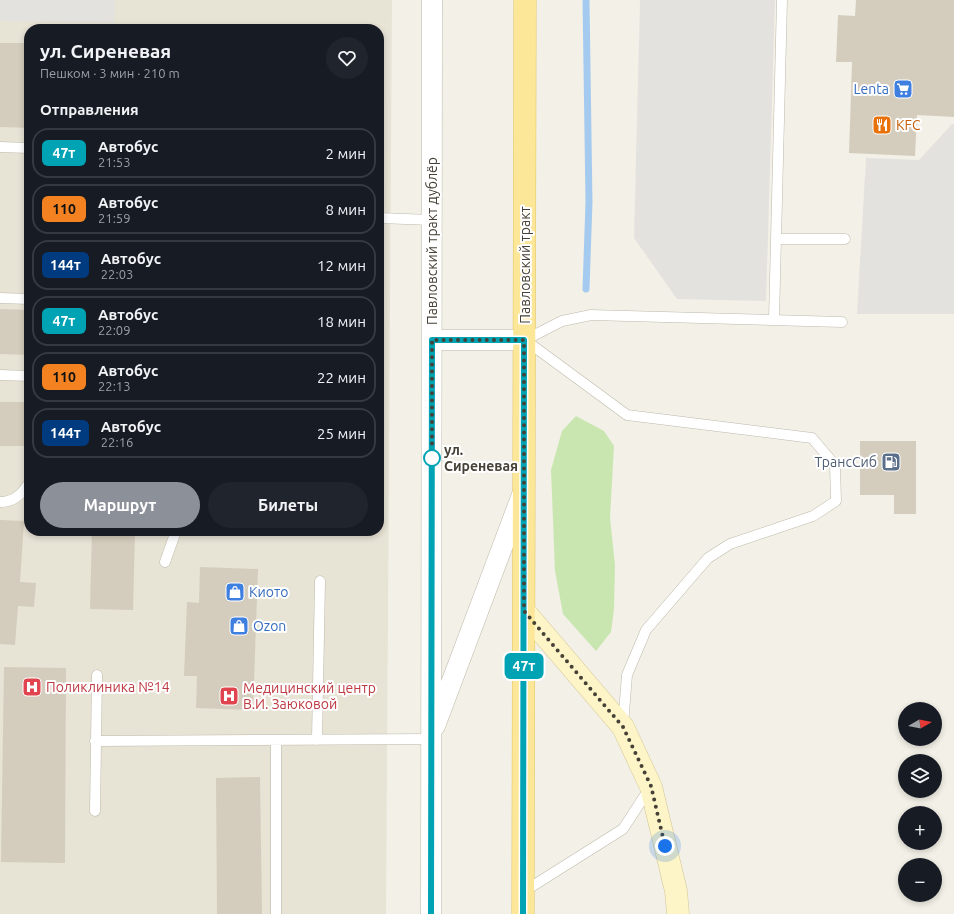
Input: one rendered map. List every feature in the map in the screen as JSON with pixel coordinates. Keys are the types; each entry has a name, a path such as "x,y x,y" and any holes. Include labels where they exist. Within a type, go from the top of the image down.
{"main road":[{"name":"Павловский тракт","path":"523,914 526,0"},
{"path":"524,611 623,727 651,786 676,891 678,914"}],"street":[{"name":"Павловский тракт дублёр","path":"431,914 432,0"},
{"path":"432,340 524,340"},
{"path":"430,739 525,487"}],"lane":[{"path":"774,319 782,0"},
{"path":"0,147 24,148"},
{"path":"384,218 432,220"},
{"path":"776,239 845,239"},
{"path":"0,298 24,299"},
{"path":"623,727 627,675 646,630 708,558 730,544 813,516 836,501 835,465 812,438 627,415 524,340 562,321 591,314 842,322"},
{"path":"0,376 24,376"},
{"path":"0,502 5,502 21,496 24,491"},
{"path":"165,562 174,536"},
{"path":"317,740 320,581"},
{"path":"95,811 97,675"},
{"path":"95,741 430,739"},
{"path":"276,740 276,914"},
{"path":"523,892 623,829 651,786"}],"shaded area":[{"path":"0,0 392,0 386,914 0,914"},
{"path":"0,0 115,0 114,23 0,21"},
{"path":"640,0 775,0 766,301 677,299 634,238"},
{"path":"952,124 954,124 954,314 857,314 866,158 919,160"}],"green space":[{"path":"576,416 604,431 614,446 610,518 615,565 614,609 611,632 596,651 563,614 555,571 551,470 562,431"}],"building":[{"name":"Lenta","path":"856,0 954,0 954,117 917,115 915,156 849,153 852,62 836,62 838,15 855,16"},
{"path":"0,43 24,43 24,128 0,127"},
{"path":"0,309 24,310 24,355 0,354"},
{"path":"0,402 24,402 24,446 0,446"},
{"path":"860,441 916,441 916,514 894,514 894,495 860,495"},
{"path":"0,520 24,521 20,582 36,583 34,607 18,606 15,645 0,644"},
{"path":"92,536 135,536 133,610 90,609"},
{"path":"200,567 258,569 253,710 196,708 197,676 184,676 187,602 199,603"},
{"path":"4,667 66,668 65,863 1,862"},
{"path":"260,777 262,914 217,914 216,778"}],"waterway":[{"path":"586,0 589,202 586,289"}],"bus line":[{"name":"47т","path":"431,914 430,739 432,340 524,340 525,487 523,914"}],"place":[{"name":"Lenta","path":"903,89"},
{"name":"KFC","path":"882,125"},
{"name":"ул. Сиреневая","path":"432,458"},
{"name":"ТрансСиб","path":"891,462"},
{"name":"Киото","path":"235,592"},
{"name":"Ozon","path":"239,626"},
{"name":"Поликлиника №14","path":"32,687"},
{"name":"Медицинский центр В.И. Заюковой","path":"229,696"}],"route":[{"path":"432,458 432,340 524,340 524,611 623,727 651,786 665,846"}]}
